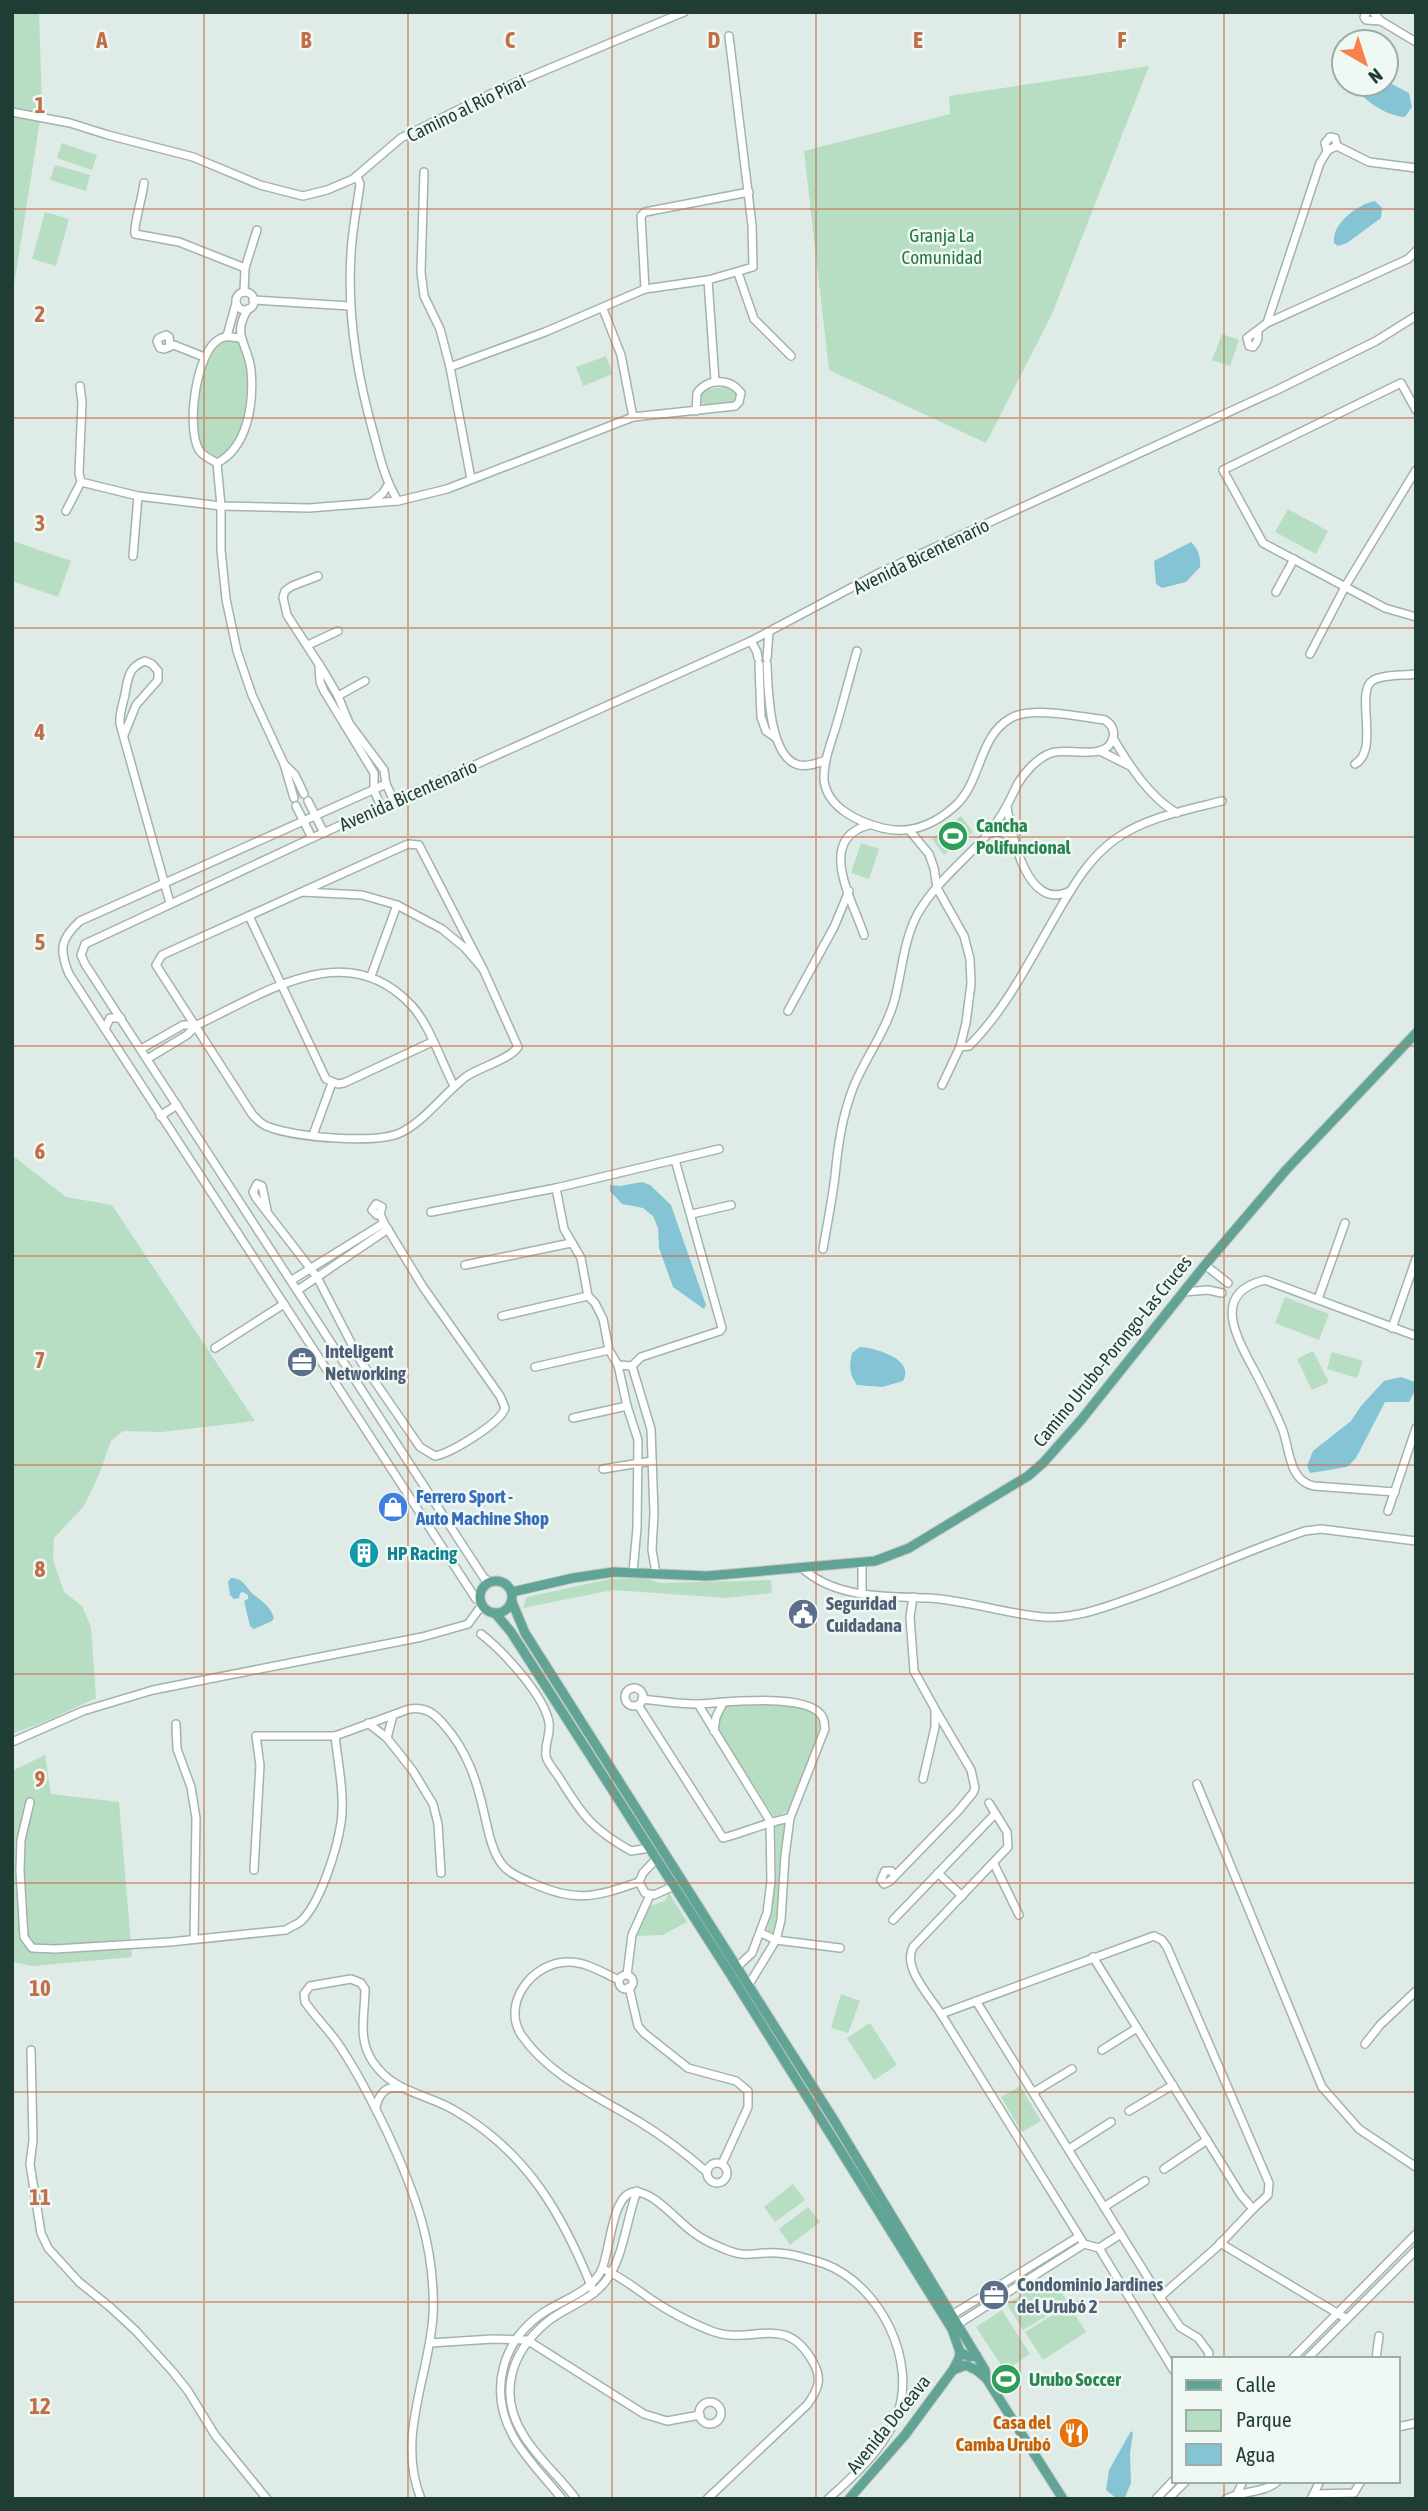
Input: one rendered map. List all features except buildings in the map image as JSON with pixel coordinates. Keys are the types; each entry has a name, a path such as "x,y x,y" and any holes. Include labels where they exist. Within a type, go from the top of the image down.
{"main road":[{"name":"Camino Urubo-Porongo-Las Cruces","path":"512,1597 573,1578 614,1572 707,1576 862,1563 885,1558 909,1548 1028,1476 1043,1464 1090,1410 1205,1265 1286,1170 1416,1033"},
{"path":"976,2355 970,2357 960,2352 952,2329 733,1970 526,1633 505,1584 490,1582 482,1590 481,1603 511,1632 674,1886 733,1970 748,1986 958,2324 985,2370 986,2378 1064,2498"},
{"path":"495,1614 505,1611 512,1597"},
{"name":"Avenida Doceava","path":"849,2499 905,2435 953,2370 960,2358 960,2352"},
{"name":"Avenida Doceava","path":"953,2370 966,2365 986,2378"}],"street":[{"name":"Camino al Rio Pirai","path":"12,112 71,122 108,135 192,157 260,185 303,196 327,190 357,177 401,138 503,88 684,12"},
{"path":"1367,12 1364,17 1366,20 1381,21"},
{"path":"1373,12 1381,21 1416,42"},
{"path":"450,367 603,309 621,298 645,289 708,280 753,267 749,192 729,36"},
{"path":"1267,323 1327,151 1337,146 1370,162 1416,168"},
{"path":"424,172 421,272 424,296 440,329 450,367 471,480"},
{"path":"357,177 360,184 351,253 350,306 353,344 365,403 388,485 398,500"},
{"path":"144,183 135,234 179,242 246,268"},
{"path":"645,289 641,216 645,212 749,192"},
{"path":"227,336 237,297 244,292 246,268 257,230"},
{"path":"1258,332 1267,323 1408,259 1416,251"},
{"path":"738,273 754,318 791,356"},
{"path":"708,280 715,382"},
{"path":"244,292 251,295 253,300"},
{"path":"253,300 350,306"},
{"path":"216,463 236,448 245,428 251,370 248,354 239,338 242,319 253,300"},
{"path":"236,302 240,308 248,309"},
{"path":"603,309 621,355 633,417"},
{"name":"Avenida Bicentenario","path":"85,964 81,955 82,948 89,940 751,641 878,573 1279,389 1376,341 1416,316"},
{"path":"216,463 205,457 195,440 196,384 204,357 217,340 227,336 239,338"},
{"path":"170,345 204,357"},
{"path":"81,482 138,495 221,506 309,508 398,500 447,489 633,417 696,411 735,406 741,393 736,387 715,382 707,384 697,393 696,411"},
{"path":"1416,410 1401,383 1223,470 1263,543 1385,608 1416,617"},
{"path":"66,512 81,482 80,386"},
{"path":"216,463 221,506 220,550 237,651 252,695 284,764 295,802 312,838"},
{"path":"1310,653 1346,585 1416,470"},
{"path":"372,503 388,485"},
{"path":"133,556 138,495"},
{"path":"1276,592 1294,559"},
{"path":"318,576 285,591 283,597 287,615 338,696 349,723 384,770 386,784 394,801"},
{"path":"308,645 338,631"},
{"path":"762,658 769,632"},
{"path":"751,641 762,658 776,737 788,759 799,765 813,765 826,760"},
{"path":"857,652 826,760 824,782 830,797 841,810 870,825 910,831 936,821 958,804 973,780 992,735 1001,724 1013,716 1027,712 1105,720 1113,727 1113,738 1108,747 1100,751"},
{"path":"124,735 136,705 158,680 158,671 145,661 136,663 129,673 119,713 120,724 170,903"},
{"path":"319,664 324,691 374,773 374,790 381,807"},
{"path":"1355,764 1363,755 1366,738 1368,684 1374,679 1416,674"},
{"path":"338,696 365,681"},
{"path":"1113,738 1132,767 1160,801 1177,813"},
{"path":"823,1250 843,1119 853,1087 884,1030 894,1001 910,930 918,913 937,888 988,834 1007,807 1019,781 1033,765 1050,753 1070,750 1100,751 1132,767"},
{"path":"284,764 295,775 324,833"},
{"name":"Avenida Bicentenario","path":"386,784 80,921 70,930 63,944 62,958 69,974 160,1116 481,1603"},
{"path":"960,1047 969,1046 999,1014 1088,863 1134,827 1222,801"},
{"path":"1007,807 1013,839 1029,877 1043,890 1057,895 1070,891"},
{"path":"864,935 839,863 840,852 850,834 870,825"},
{"path":"910,831 929,854 937,888 964,936 970,959 971,984 960,1047 942,1085"},
{"path":"988,834 1001,832 1013,839"},
{"path":"408,844 419,845 483,969 518,1047 512,1054 481,1068 454,1086 414,1125 386,1138 373,1140 313,1135 277,1129 259,1122 156,965 162,955 302,892 408,844"},
{"path":"788,1011 834,928 849,891"},
{"path":"302,892 362,895 397,905 442,929 465,948 483,969"},
{"path":"371,976 397,905"},
{"path":"249,916 322,1075 332,1083 344,1083 432,1042"},
{"path":"69,974 85,964 463,1546 484,1578 490,1582"},
{"path":"147,1059 187,1035 197,1025 280,985 318,973 337,971 371,976 395,990 413,1007 454,1086"},
{"path":"105,1028 110,1018 121,1018"},
{"path":"141,1049 183,1025 197,1025"},
{"path":"313,1135 332,1083"},
{"path":"160,1116 177,1105"},
{"path":"431,1212 556,1188 719,1149"},
{"path":"618,1365 632,1366 641,1357 722,1328 675,1160"},
{"path":"556,1188 564,1229 581,1258 588,1296 603,1319 609,1350 618,1365 626,1406 636,1429 639,1463 633,1572"},
{"path":"692,1214 731,1205"},
{"path":"267,1210 277,1227 317,1277 360,1360 420,1447 435,1456 446,1454 500,1418 505,1408 500,1396 423,1287 380,1214"},
{"path":"1318,1299 1345,1223"},
{"path":"292,1280 386,1226"},
{"path":"298,1290 386,1226"},
{"path":"465,1265 571,1243"},
{"path":"1392,1328 1416,1259"},
{"path":"1205,1265 1241,1292"},
{"path":"1395,1492 1314,1486 1301,1481 1283,1431 1234,1331 1231,1319 1234,1303 1241,1292 1254,1283 1265,1280 1416,1336"},
{"path":"1183,1292 1208,1290 1223,1294 1234,1303"},
{"path":"502,1317 588,1296"},
{"path":"215,1348 284,1304"},
{"path":"535,1367 609,1350"},
{"path":"632,1366 651,1429 654,1513 652,1550 656,1573"},
{"path":"573,1418 626,1406"},
{"path":"1388,1511 1416,1428"},
{"path":"603,1469 652,1461"},
{"path":"411,1500 427,1491"},
{"path":"802,1568 811,1577 862,1594 954,1601 1044,1617 1066,1616 1102,1608 1175,1583 1305,1531 1321,1529 1416,1541"},
{"path":"449,1557 452,1551 463,1546"},
{"path":"635,1550 652,1550"},
{"path":"862,1563 862,1594"},
{"path":"896,1875 958,1811 975,1787 971,1770 914,1671 910,1617 914,1597"},
{"path":"12,1742 83,1711 153,1690 422,1637 468,1624 481,1603"},
{"path":"481,1634 493,1643 534,1691 546,1710 550,1727 546,1756 584,1815 601,1834 631,1851 650,1848"},
{"path":"748,1986 776,1940 781,1920 790,1818 825,1729 823,1718 814,1708 755,1699 698,1704 640,1702 723,1838 771,1821 790,1818"},
{"path":"714,1731 716,1717 723,1703"},
{"path":"698,1704 771,1821 771,1881 767,1913 752,1953 733,1970"},
{"path":"254,1870 260,1765 256,1737 335,1736 419,1707 430,1711 453,1736 465,1755 474,1774 495,1853 506,1870 536,1885 572,1897 612,1891 639,1881 657,1858"},
{"path":"923,1779 935,1727 935,1709"},
{"path":"387,1738 393,1715"},
{"path":"368,1723 387,1738 413,1771 433,1804 438,1824 442,1873"},
{"path":"176,1724 177,1749 191,1787 196,1818 194,1939"},
{"path":"30,1802 21,1840 20,1871 24,1937 33,1948 55,1949 286,1930 300,1922 310,1910 329,1865 341,1821 335,1736"},
{"path":"1197,1784 1322,2087 1359,2129 1416,2167"},
{"path":"989,1803 1009,1840 1008,1847 913,1947 910,1954 911,1966 1078,2236 1084,2244 1100,2248 1172,2368"},
{"path":"893,1920 995,1814"},
{"path":"994,1864 1019,1915"},
{"path":"938,1873 962,1896"},
{"path":"639,1881 645,1893 650,1895 674,1886"},
{"path":"627,1975 631,1940 650,1895"},
{"path":"761,1933 776,1940 840,1948"},
{"path":"941,2014 1154,1936 1162,1940 1269,2183 1268,2195 1160,2297"},
{"path":"1094,1957 1241,2195 1253,2209"},
{"path":"629,1987 622,1987 619,1980 580,1963 568,1962 547,1967 528,1979 523,1988 515,2007 517,2026 534,2051 553,2070 668,2140 707,2172 711,2181 720,2183 726,2179 727,2172 722,2164"},
{"path":"619,1980 627,1975"},
{"path":"627,1975 632,1980 629,1987 638,2026 644,2033 688,2068 736,2081 748,2091 748,2107 722,2164"},
{"path":"400,2088 380,2071 369,2054 362,2035 365,1989 361,1983 351,1979 310,1986 304,1994 305,2002 339,2045 365,2086 404,2169 422,2215 433,2292 430,2343 413,2423 413,2463 422,2499"},
{"path":"1364,2044 1416,1991"},
{"path":"976,2001 1160,2297 1180,2327 1205,2345 1208,2357"},
{"path":"1102,2050 1137,2028"},
{"path":"31,2050 33,2140 30,2164 41,2233 48,2248 79,2282 136,2331 173,2372 215,2435 267,2499"},
{"path":"1034,2092 1072,2069"},
{"path":"1129,2111 1173,2085"},
{"path":"376,2108 378,2099 386,2090 400,2088 437,2102 485,2130 514,2157 551,2201 593,2289"},
{"path":"1069,2149 1111,2122"},
{"path":"1164,2169 1208,2140"},
{"path":"707,2172 713,2164 722,2164"},
{"path":"1104,2207 1145,2181"},
{"path":"576,2499 530,2444 516,2420 511,2400 512,2374 516,2359 527,2340 611,2273 637,2191"},
{"path":"562,2499 516,2441 505,2417 501,2389 506,2357 515,2340 545,2312 593,2289 603,2269 620,2202 629,2192 637,2191 653,2198 695,2234 721,2248 741,2255 776,2252 826,2265 858,2284 876,2304 897,2352 902,2377 902,2398 886,2436 867,2461 828,2499"},
{"path":"1100,2248 1121,2234"},
{"path":"1294,2357 1416,2234"},
{"path":"952,2315 1078,2236"},
{"path":"1220,2243 1347,2319"},
{"path":"958,2324 1084,2244"},
{"path":"1309,2357 1416,2250"},
{"path":"603,2269 630,2281 678,2315 723,2335 750,2336 774,2332 787,2335 807,2352 819,2373 816,2392 807,2405 706,2499"},
{"path":"1376,2357 1378,2336"},
{"path":"430,2343 527,2340 643,2414 667,2421 700,2415"},
{"path":"1156,2499 1172,2482"},
{"path":"1168,2499 1184,2483"},
{"path":"1237,2494 1241,2483"},
{"path":"1226,2499 1237,2494 1263,2490 1275,2483"},
{"path":"1313,2497 1354,2493 1360,2483"}],"green space":[{"path":"12,12 39,12 42,108 12,298"},
{"name":"Granja La Comunidad","path":"1149,66 1052,314 986,443 829,370 804,151 950,114 949,96"},
{"path":"62,143 97,155 92,170 57,158"},
{"path":"55,165 90,175 86,191 50,180"},
{"path":"45,212 69,219 56,266 32,259"},
{"path":"1222,334 1239,340 1230,366 1212,360"},
{"path":"229,339 239,343 243,354 246,366 247,409 240,435 234,445 223,457 215,457 203,448 198,435 196,420 199,387 211,357 219,346"},
{"path":"606,356 613,374 583,386 576,367"},
{"path":"731,387 736,393 734,402 709,406 701,402 699,398 702,390"},
{"path":"1288,509 1328,531 1316,554 1275,532"},
{"path":"13,541 71,561 58,597 12,581"},
{"name":"Cancha Polifuncional","path":"961,816 973,832 944,855 932,839"},
{"path":"861,843 879,849 869,879 851,873"},
{"path":"12,1155 66,1197 112,1205 255,1421 162,1432 123,1431 111,1441 84,1506 54,1538 53,1560 64,1592 82,1606 91,1627 96,1698 12,1734"},
{"path":"1285,1297 1329,1314 1319,1340 1275,1323"},
{"path":"1313,1351 1329,1382 1312,1390 1297,1359"},
{"path":"1332,1352 1363,1361 1357,1378 1327,1369"},
{"path":"644,1578 661,1583 771,1580 772,1593 726,1598 613,1590 523,1608 527,1597 610,1579"},
{"path":"725,1705 784,1705 806,1709 817,1716 820,1728 789,1811 774,1817 718,1729 718,1721"},
{"path":"45,1755 51,1794 119,1802 132,1957 33,1966 12,1962 12,1771"},
{"path":"780,1823 785,1825 780,1895 772,1932 767,1931 776,1869 775,1826"},
{"path":"669,1893 687,1922 663,1935 635,1936 649,1906 665,1901"},
{"path":"841,1994 860,2001 848,2033 831,2028"},
{"path":"870,2023 897,2065 874,2080 847,2038"},
{"path":"1020,2086 1041,2121 1022,2132 1001,2097"},
{"path":"793,2184 805,2200 775,2222 764,2207"},
{"path":"808,2207 820,2222 790,2245 779,2229"},
{"path":"1051,2276 1068,2303 1023,2330 1007,2304"},
{"path":"1069,2305 1086,2332 1043,2360 1025,2332"},
{"path":"1002,2310 1030,2354 1005,2371 976,2327"}],"water":[{"path":"1400,88 1409,93 1412,107 1405,117 1390,114 1366,98 1400,98"},
{"path":"1375,201 1382,208 1381,218 1347,243 1338,246 1334,243 1334,236 1341,222 1361,206"},
{"path":"1191,542 1196,547 1200,567 1186,582 1162,588 1156,584 1154,561"},
{"path":"642,1182 650,1185 671,1205 706,1305 704,1309 673,1287 659,1248 658,1228 653,1216 643,1208 622,1204 610,1191 610,1185"},
{"path":"860,1347 884,1352 899,1361 904,1367 903,1381 882,1387 857,1385 851,1373 850,1362 852,1353"},
{"path":"1401,1377 1415,1382 1416,1389 1409,1402 1385,1402 1356,1458 1347,1467 1310,1473 1307,1466 1313,1451 1351,1421 1384,1381"},
{"path":"231,1578 242,1581 266,1605 274,1618 272,1621 254,1629 250,1626 244,1601 248,1599 248,1595 243,1592 239,1598 234,1599 230,1595 228,1582"},
{"path":"1131,2431 1131,2483 1125,2497 1116,2498 1106,2490 1109,2470"}],"place":[{"name":"Cancha Polifuncional","path":"953,836"},
{"name":"Inteligent Networking","path":"302,1362"},
{"name":"Ferrero Sport - Auto Machine Shop","path":"393,1507"},
{"name":"HP Racing","path":"364,1553"},
{"name":"Seguridad Cuidadana","path":"803,1614"},
{"name":"Condominio Jardines del Urubó 2","path":"994,2295"},
{"name":"Urubo Soccer","path":"1006,2379"},
{"name":"Casa del Camba Urubó","path":"1074,2433"}]}
